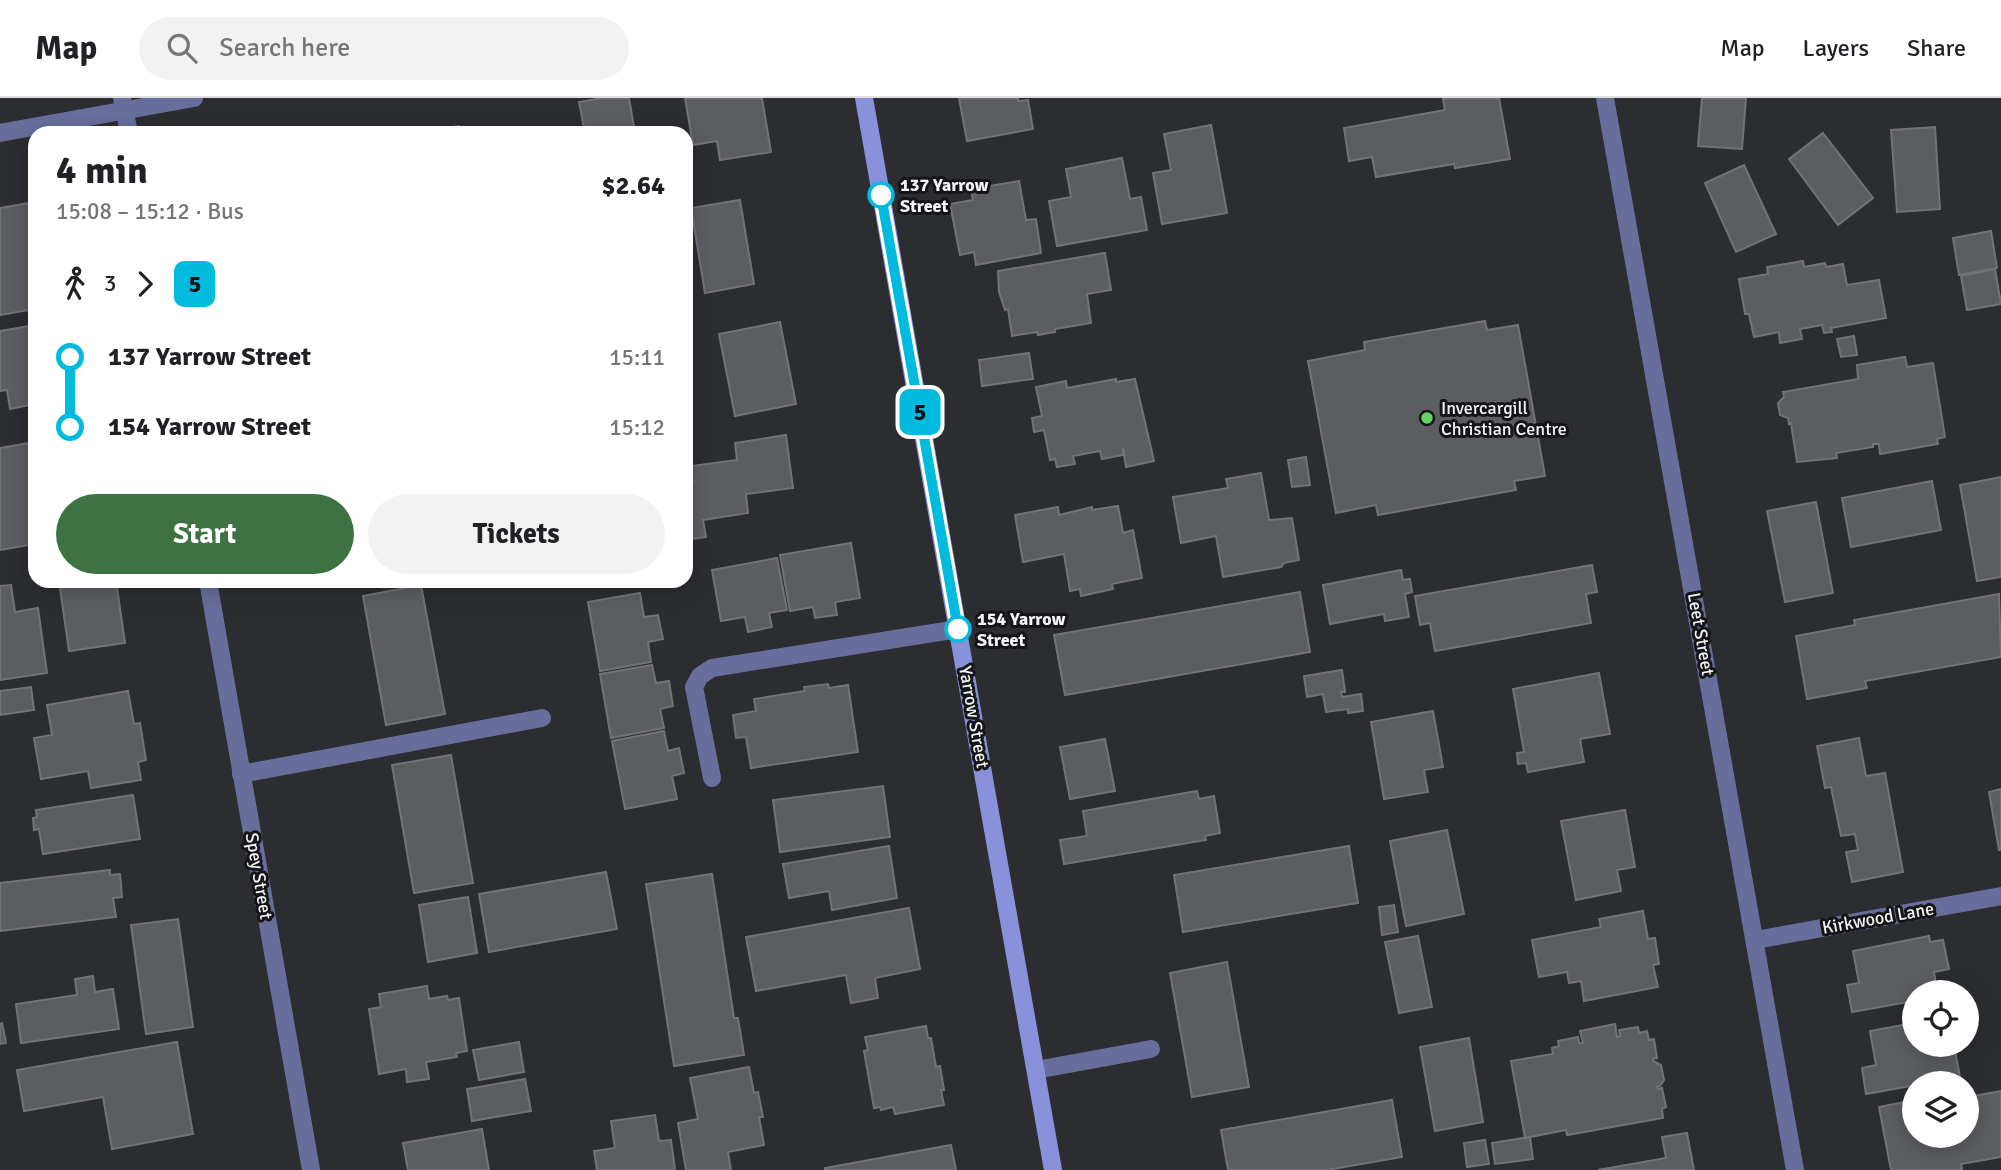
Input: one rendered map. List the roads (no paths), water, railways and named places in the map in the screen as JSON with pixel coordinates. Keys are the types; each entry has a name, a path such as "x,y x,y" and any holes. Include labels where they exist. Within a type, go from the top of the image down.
{"main road":[{"name":"Yarrow Street","path":"864,98 1053,1170"}],"street":[{"path":"30,126 124,104 194,98"},
{"name":"Leet Street","path":"1605,98 1795,1170"},
{"path":"124,104 128,126"},
{"path":"0,133 28,126"},
{"name":"Spey Street","path":"209,588 312,1170"},
{"path":"712,778 694,687 700,676 712,668 958,629"},
{"path":"241,774 542,718"},
{"name":"Kirkwood Lane","path":"1755,940 2001,896"},
{"path":"1035,1070 1151,1049"}],"place":[{"name":"137 Yarrow Street","path":"881,195"},
{"name":"Invercargill Christian Centre","path":"1427,418"},
{"name":"154 Yarrow Street","path":"958,629"}]}
